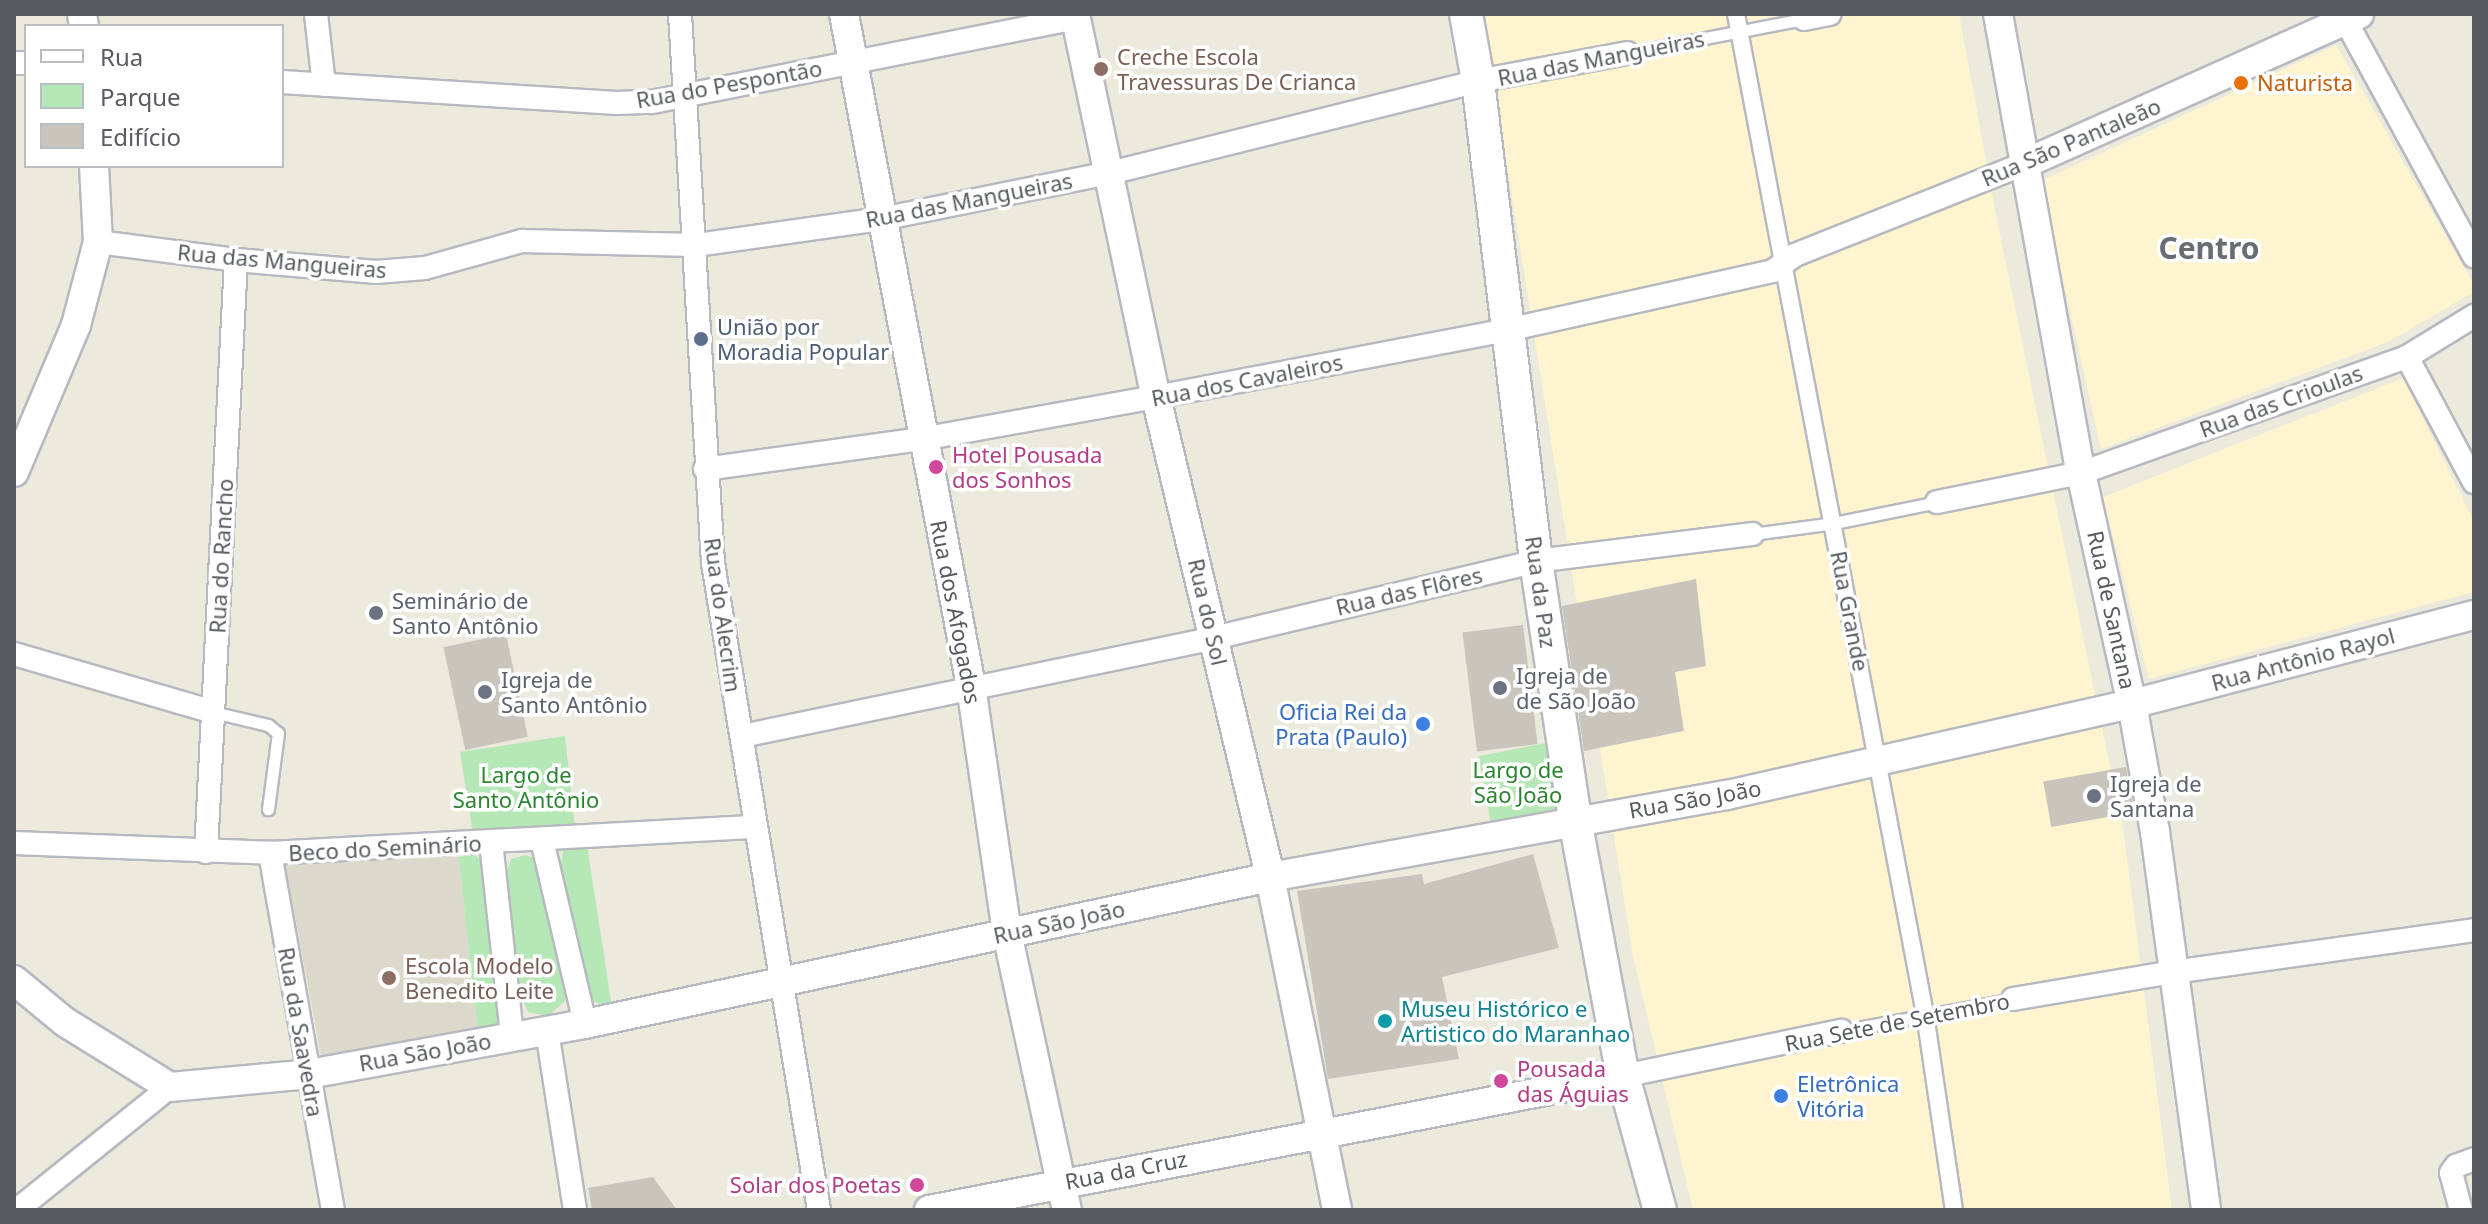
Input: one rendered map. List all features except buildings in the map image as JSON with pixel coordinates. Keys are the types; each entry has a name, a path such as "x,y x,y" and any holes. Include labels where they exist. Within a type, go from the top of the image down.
{"main road":[{"name":"Rua da Paz","path":"1466,14 1478,81 1536,561 1575,820 1623,1076 1660,1210"}],"street":[{"path":"316,14 324,85"},
{"name":"Rua do Alecrim","path":"680,14 713,563 819,1210"},
{"name":"Rua dos Afogados","path":"844,14 971,686 1007,933 1067,1210"},
{"name":"Rua Grande","path":"1736,14 1925,1014 1954,1210"},
{"name":"Rua das Mangueiras","path":"1804,19 1830,14"},
{"name":"Rua de Santana","path":"1998,14 2081,473 2132,704 2155,832 2206,1210"},
{"name":"Rua do Pespontão","path":"284,82 616,103 685,97 1075,16"},
{"name":"Rua do Sol","path":"1075,16 1156,397 1270,877 1337,1210"},
{"path":"2348,16 2474,256"},
{"name":"Rua São Pantaleão","path":"1782,264 1795,255 2024,164 2348,16"},
{"name":"Rua das Mangueiras","path":"98,242 236,260 376,272 425,268 522,241 696,245 881,219 1110,173 1478,81 1627,53"},
{"path":"14,472 76,325 98,242 94,168"},
{"name":"Rua do Rancho","path":"206,852 236,260"},
{"name":"Rua dos Cavaleiros","path":"705,469 922,439 1156,397 1507,330 1773,271 1782,264"},
{"name":"Rua das Crioulas","path":"2081,473 2407,357 2474,316"},
{"path":"2407,357 2474,482"},
{"name":"Rua das Flôres","path":"1937,502 2081,473"},
{"name":"Rua das Flôres","path":"742,736 971,686 1214,638 1536,561 1752,534"},
{"name":"Rua Antônio Rayol","path":"2132,704 2474,615"},
{"path":"14,654 213,712"},
{"name":"Rua São João","path":"170,1087 309,1074 585,1024 1270,877 1727,795 2132,704"},
{"name":"Beco do Seminário","path":"14,843 270,853 755,827"},
{"path":"542,840 585,1024"},
{"path":"491,842 512,1036"},
{"name":"Rua da Saavedra","path":"270,853 333,1210"},
{"name":"Rua Sete de Setembro","path":"2013,999 2173,972 2474,930"},
{"path":"14,980 65,1022 170,1087 17,1210"},
{"path":"547,1031 575,1210"},
{"name":"Rua Sete de Setembro","path":"1324,1134 1841,1031"},
{"name":"Rua da Cruz","path":"929,1210 1061,1182 1324,1134"},
{"path":"2461,1210 2451,1177 2456,1166 2474,1159"}],"lane":[{"name":"Rua das Mangueiras","path":"1627,53 1804,19"},
{"name":"Rua das Flôres","path":"1752,534 1834,523 1937,502"},
{"path":"213,712 268,725 278,733 268,809"},
{"name":"Rua Sete de Setembro","path":"1841,1031 2013,999"}],"shaded area":[{"path":"1483,14 1959,14 1999,230 2124,834 2172,1210 1693,1210 1633,956"},
{"path":"2336,45 2474,285 2474,292 2388,342 2101,449 2041,181"},
{"path":"2403,378 2474,522 2474,592 2149,679 2103,497"},
{"name":"Escola Modelo Benedito Leite","path":"458,852 478,1032 321,1056 284,857"}],"green space":[{"name":"Largo de Santo Antônio","path":"565,736 575,829 473,834 460,752"},
{"name":"Largo de São João","path":"1546,743 1559,809 1491,822 1478,756"},
{"path":"572,845 587,845 612,1007 595,1002 588,994 560,865 564,849"},
{"path":"458,852 475,854 484,865 502,1015 498,1026 478,1032"},
{"path":"526,855 538,860 566,990 565,1001 548,1016 528,1012 521,997 505,877 511,859"}],"place":[{"name":"Creche Escola Travessuras De Crianca","path":"1101,69"},
{"name":"Naturista","path":"2241,83"},
{"name":"União por Moradia Popular","path":"701,339"},
{"name":"Hotel Pousada dos Sonhos","path":"936,467"},
{"name":"Seminário de Santo Antônio","path":"376,613"},
{"name":"Igreja de de São João","path":"1500,688"},
{"name":"Igreja de Santo Antônio","path":"485,692"},
{"name":"Oficia Rei da Prata (Paulo)","path":"1423,724"},
{"name":"Igreja de Santana","path":"2094,796"},
{"name":"Escola Modelo Benedito Leite","path":"389,978"},
{"name":"Museu Histórico e Artistico do Maranhao","path":"1385,1021"},
{"name":"Pousada das Águias","path":"1501,1081"},
{"name":"Eletrônica Vitória","path":"1781,1096"},
{"name":"Solar dos Poetas","path":"917,1185"}],"district":[{"name":"Centro","path":"2209,248"}]}
